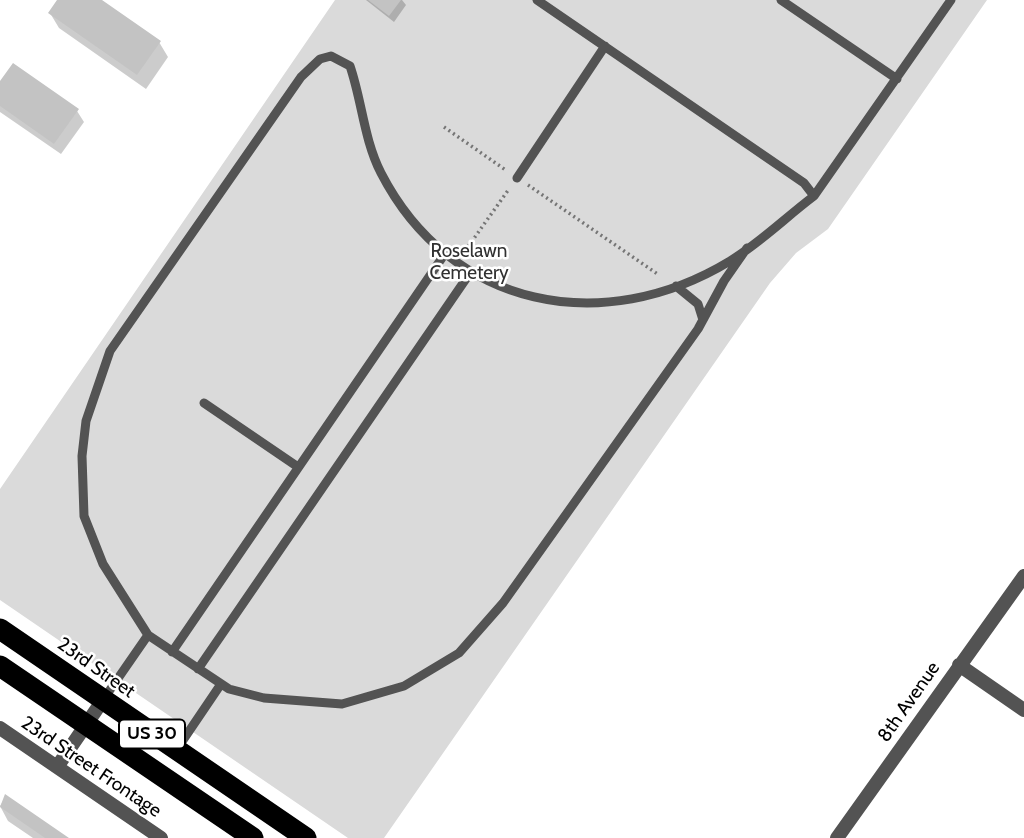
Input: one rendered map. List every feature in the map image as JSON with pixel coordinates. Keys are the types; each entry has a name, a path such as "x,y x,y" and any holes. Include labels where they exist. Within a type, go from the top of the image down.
{"highway":[{"name":"23rd Street","path":"0,629 306,838"},
{"name":"US 30","path":"0,666 253,838"}],"street":[{"name":"8th Avenue","path":"837,838 1024,576"},
{"path":"959,665 1024,710"},
{"path":"57,767 103,700"},
{"name":"23rd Street Frontage","path":"0,728 161,838"}],"lane":[{"path":"537,0 804,183 814,196"},
{"path":"781,0 897,79"},
{"path":"747,248 724,281 703,320 503,604 459,653 404,686 342,704 264,698 221,684 148,635 103,565 84,516 82,456 86,421 110,351 301,77 320,59 331,56 350,66 380,172 402,208 444,255 470,272 504,286 573,305 630,301 676,286 731,261 747,248 814,196 951,0"},
{"path":"517,178 605,46"},
{"path":"172,652 444,255"},
{"path":"198,669 470,272"},
{"path":"676,286 698,304 703,320"},
{"path":"204,403 299,467"},
{"path":"103,700 148,635"},
{"path":"176,750 221,684"}],"path":[{"path":"444,127 659,275"},
{"path":"456,264 517,178"}],"green space":[{"name":"Roselawn Cemetery","path":"335,0 987,0 828,229 796,253 770,283 384,838 348,838 0,600 0,489"}],"building":[{"path":"57,0 102,0 161,41 137,75 48,13"},
{"path":"368,0 401,0 389,16"},
{"path":"13,63 79,109 54,144 0,106 0,81"},
{"path":"5,794 69,838 45,838 0,807"}]}
